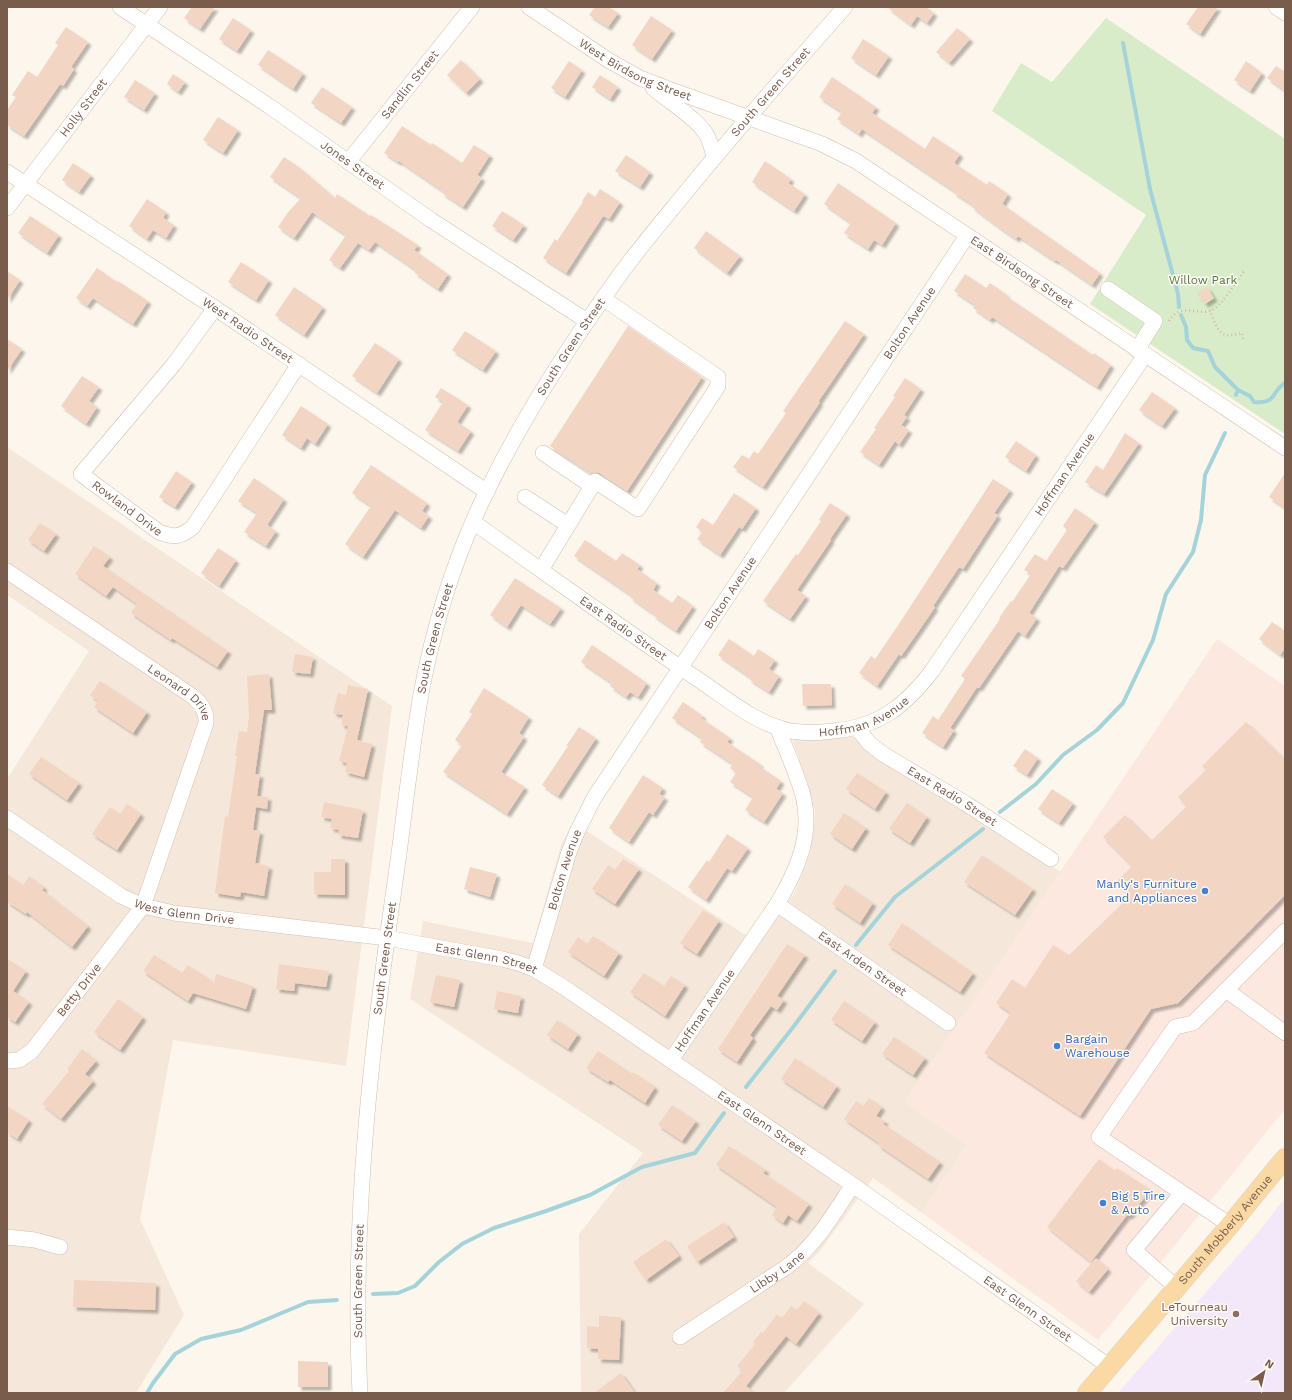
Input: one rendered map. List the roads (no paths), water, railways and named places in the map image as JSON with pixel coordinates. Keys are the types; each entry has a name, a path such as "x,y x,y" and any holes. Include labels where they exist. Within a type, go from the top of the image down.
{"main road":[{"name":"South Mobberly Avenue","path":"1087,1393 1285,1158"}],"street":[{"name":"Jones Street","path":"120,7 269,106 431,220 587,321"},
{"name":"Holly Street","path":"7,208 160,7"},
{"name":"Sandlin Street","path":"348,162 472,7"},
{"name":"West Birdsong Street","path":"530,7 608,60 640,78 748,118"},
{"name":"South Green Street","path":"360,1393 358,1349 360,1222 366,1124 387,938 407,788 422,692 446,594 460,553 486,492 531,409 587,321 604,299 617,278 714,157 845,7"},
{"path":"1276,7 1285,13"},
{"path":"640,78 704,130 708,136 714,157"},
{"name":"East Birdsong Street","path":"748,118 822,144 848,156 1285,448"},
{"name":"West Radio Street","path":"7,172 299,364 486,492"},
{"name":"Bolton Avenue","path":"534,969 565,862 581,824 599,791 967,236"},
{"name":"Hoffman Avenue","path":"777,727 795,731 811,732 857,728 872,723 906,701 923,683 1141,352 1155,321 1108,289"},
{"path":"540,570 595,481 638,509 718,386 718,377 604,299"},
{"name":"Rowland Drive","path":"215,308 174,364 81,474 159,532 169,536 183,535 193,527 299,364"},
{"path":"543,453 592,486"},
{"path":"525,497 568,526"},
{"name":"East Radio Street","path":"473,522 681,668 752,715 777,727"},
{"name":"Leonard Drive","path":"7,571 187,693 199,702 205,710 206,723 143,906"},
{"name":"Hoffman Avenue","path":"672,1060 777,904 793,878 799,863 805,839 806,821 803,796 777,727"},
{"name":"East Radio Street","path":"857,728 869,743 883,754 965,803 1051,859"},
{"name":"West Glenn Drive","path":"7,818 114,892 143,906 174,913 387,938"},
{"name":"East Arden Street","path":"777,904 948,1023"},
{"name":"Betty Drive","path":"7,1061 19,1060 32,1051 143,906"},
{"path":"1230,1225 1099,1137 1175,1027 1193,1023 1285,931"},
{"name":"East Glenn Street","path":"387,938 511,961 534,969 562,986 672,1060 853,1185 1110,1367"},
{"path":"1226,990 1285,1033"},
{"name":"Libby Lane","path":"680,1337 785,1268 800,1256 818,1236 853,1185"},
{"path":"1177,1288 1134,1250 1182,1193"},
{"path":"7,1237 35,1240 60,1247"}],"waterway":[{"path":"1123,43 1150,189 1178,294 1179,307"},
{"path":"1181,315 1186,327 1187,340 1193,348 1208,351 1215,367 1238,390 1236,395"},
{"path":"1238,390 1250,396 1254,402 1262,402 1271,399 1285,383"},
{"path":"1000,812 1036,784 1063,755 1097,730 1123,703 1153,640 1166,594 1193,552 1201,520 1205,475 1225,433"},
{"path":"856,945 895,897 983,829"},
{"path":"746,1087 835,971"},
{"path":"373,1294 398,1293 415,1286 439,1262 462,1244 494,1228 590,1195 642,1167 695,1153 724,1113"},
{"path":"147,1393 175,1354 201,1339 241,1330 308,1302 337,1300"}],"place":[{"name":"Manly's Furniture and Appliances","path":"1205,891"},
{"name":"Bargain Warehouse","path":"1057,1046"},
{"name":"Big 5 Tire & Auto","path":"1103,1203"},
{"name":"LeTourneau University","path":"1236,1314"}],"park label":[{"name":"Willow Park","path":"1203,280"}]}
